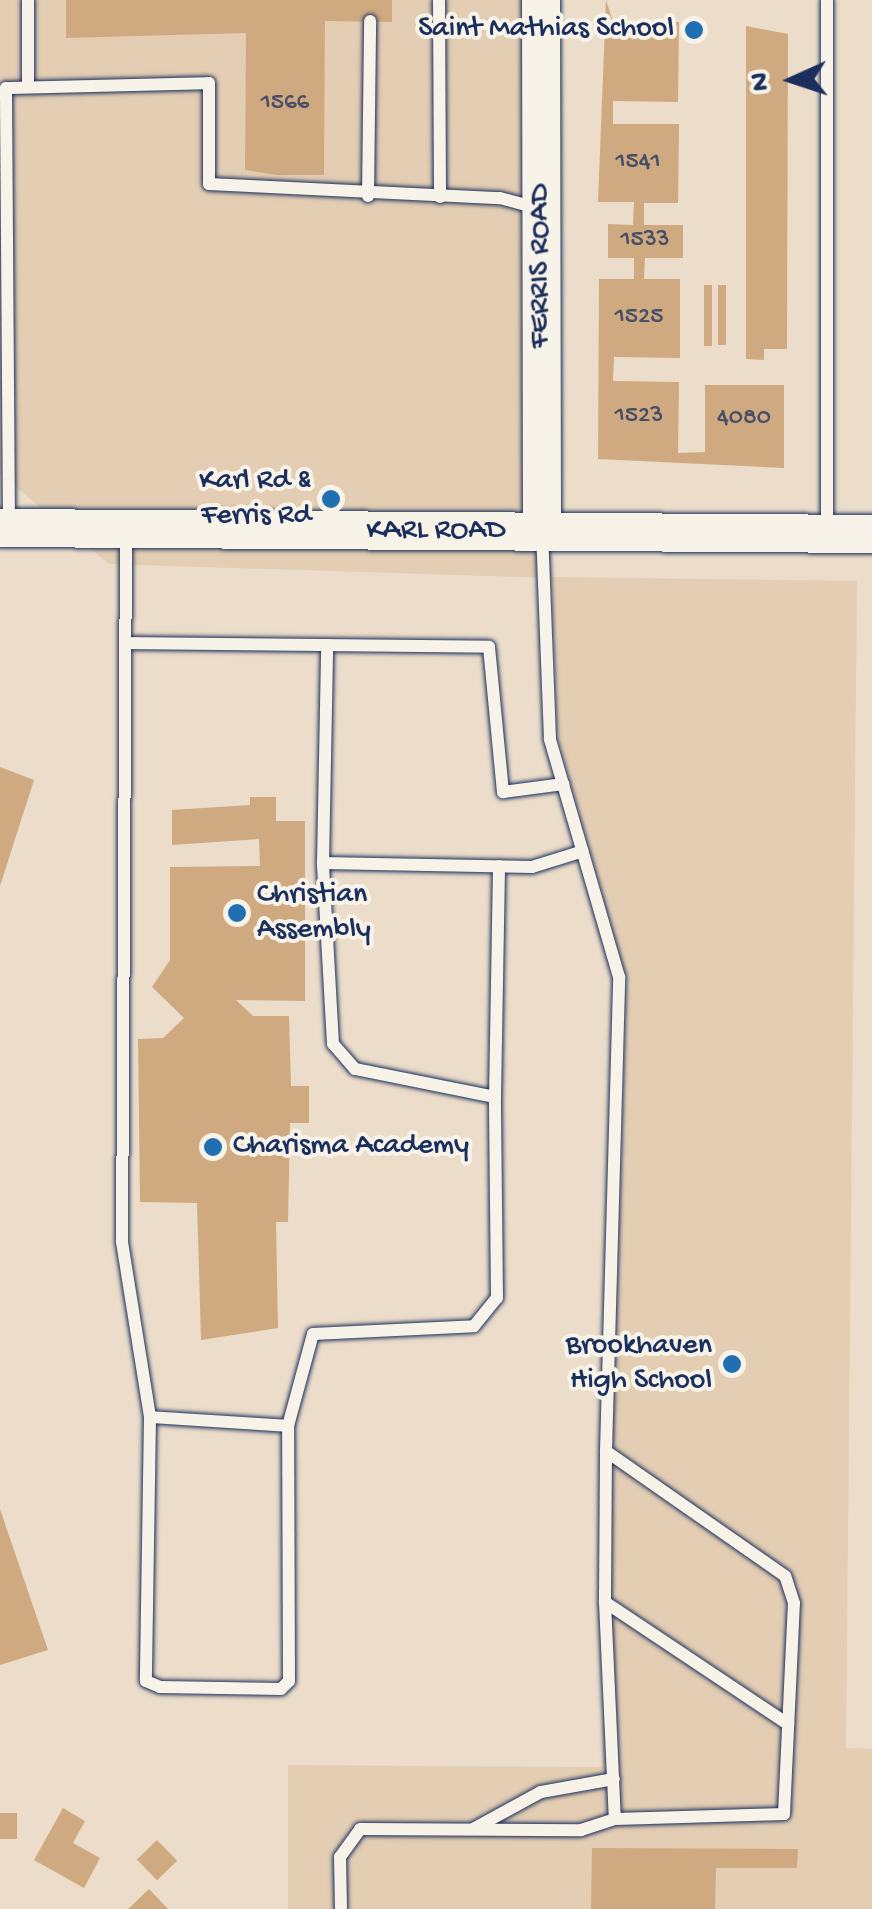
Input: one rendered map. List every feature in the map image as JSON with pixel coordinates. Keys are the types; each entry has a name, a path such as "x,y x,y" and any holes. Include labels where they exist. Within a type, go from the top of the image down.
{"main road":[{"name":"FERRIS ROAD","path":"541,0 542,532"},
{"name":"KARL ROAD","path":"5,528 872,534"}],"lane":[{"path":"28,0 28,87"},
{"path":"439,0 440,197"},
{"path":"827,0 827,533"},
{"path":"368,196 370,22"},
{"path":"5,528 6,88 208,83 209,184 368,196 440,197 542,209"},
{"path":"126,530 122,1242 150,1418 146,1681 160,1687 281,1689 289,1681 288,1426 313,1334 474,1326 497,1298 499,866"},
{"path":"542,532 550,739 619,977 604,1602 615,1818"},
{"path":"127,643 489,648 503,792 564,784"},
{"path":"328,645 323,863 332,1044 355,1069 495,1097"},
{"path":"323,863 499,866 583,851"},
{"path":"150,1418 288,1426"},
{"path":"340,1909 340,1857 360,1829 581,1830 615,1818 784,1814 794,1603 785,1576 606,1451"},
{"path":"604,1602 788,1724"},
{"path":"471,1830 540,1792 614,1778"}],"shaded area":[{"path":"0,0 540,0 543,483 552,577 857,581 846,1748 872,1749 872,1909 288,1909 288,1765 602,1767 627,980 558,737 552,578 109,564 0,474"}],"building":[{"path":"66,0 392,0 392,22 325,21 324,175 277,175 245,170 246,33 66,38"},
{"path":"606,0 613,22 679,22 678,102 613,101 613,124 679,124 678,203 644,203 644,225 683,225 683,258 645,258 644,279 680,279 680,358 614,357 613,381 679,382 678,453 705,452 705,385 784,385 784,468 598,459 599,279 634,279 634,258 608,258 608,224 633,225 634,202 598,202"},
{"path":"746,26 788,34 787,349 764,349 764,360 746,359"},
{"path":"704,285 712,285 712,346 704,346"},
{"path":"718,285 726,285 726,345 718,345"},
{"path":"0,767 34,780 0,886"},
{"name":"Charisma Academy","path":"250,797 276,797 276,821 305,821 305,1001 236,1000 253,1016 289,1016 291,1086 309,1086 309,1123 290,1123 288,1222 276,1222 278,1328 201,1340 197,1203 140,1202 138,1039 163,1038 184,1018 152,987 170,960 170,867 260,866 259,839 172,845 172,810 250,805"},
{"path":"0,1509 48,1650 0,1665"},
{"path":"63,1808 85,1821 73,1843 100,1858 84,1888 34,1860"},
{"path":"0,1813 17,1813 17,1839 0,1839"},
{"path":"157,1840 177,1861 157,1880 137,1859"},
{"path":"592,1848 798,1849 797,1868 716,1868 715,1909 591,1909"},
{"path":"149,1889 168,1909 128,1909"}],"place":[{"name":"Saint Mathias School","path":"694,30"},
{"name":"Karl Rd & Ferris Rd","path":"331,499"},
{"name":"Christian Assembly","path":"237,913"},
{"name":"Charisma Academy","path":"213,1147"},
{"name":"Brookhaven High School","path":"732,1364"}]}
